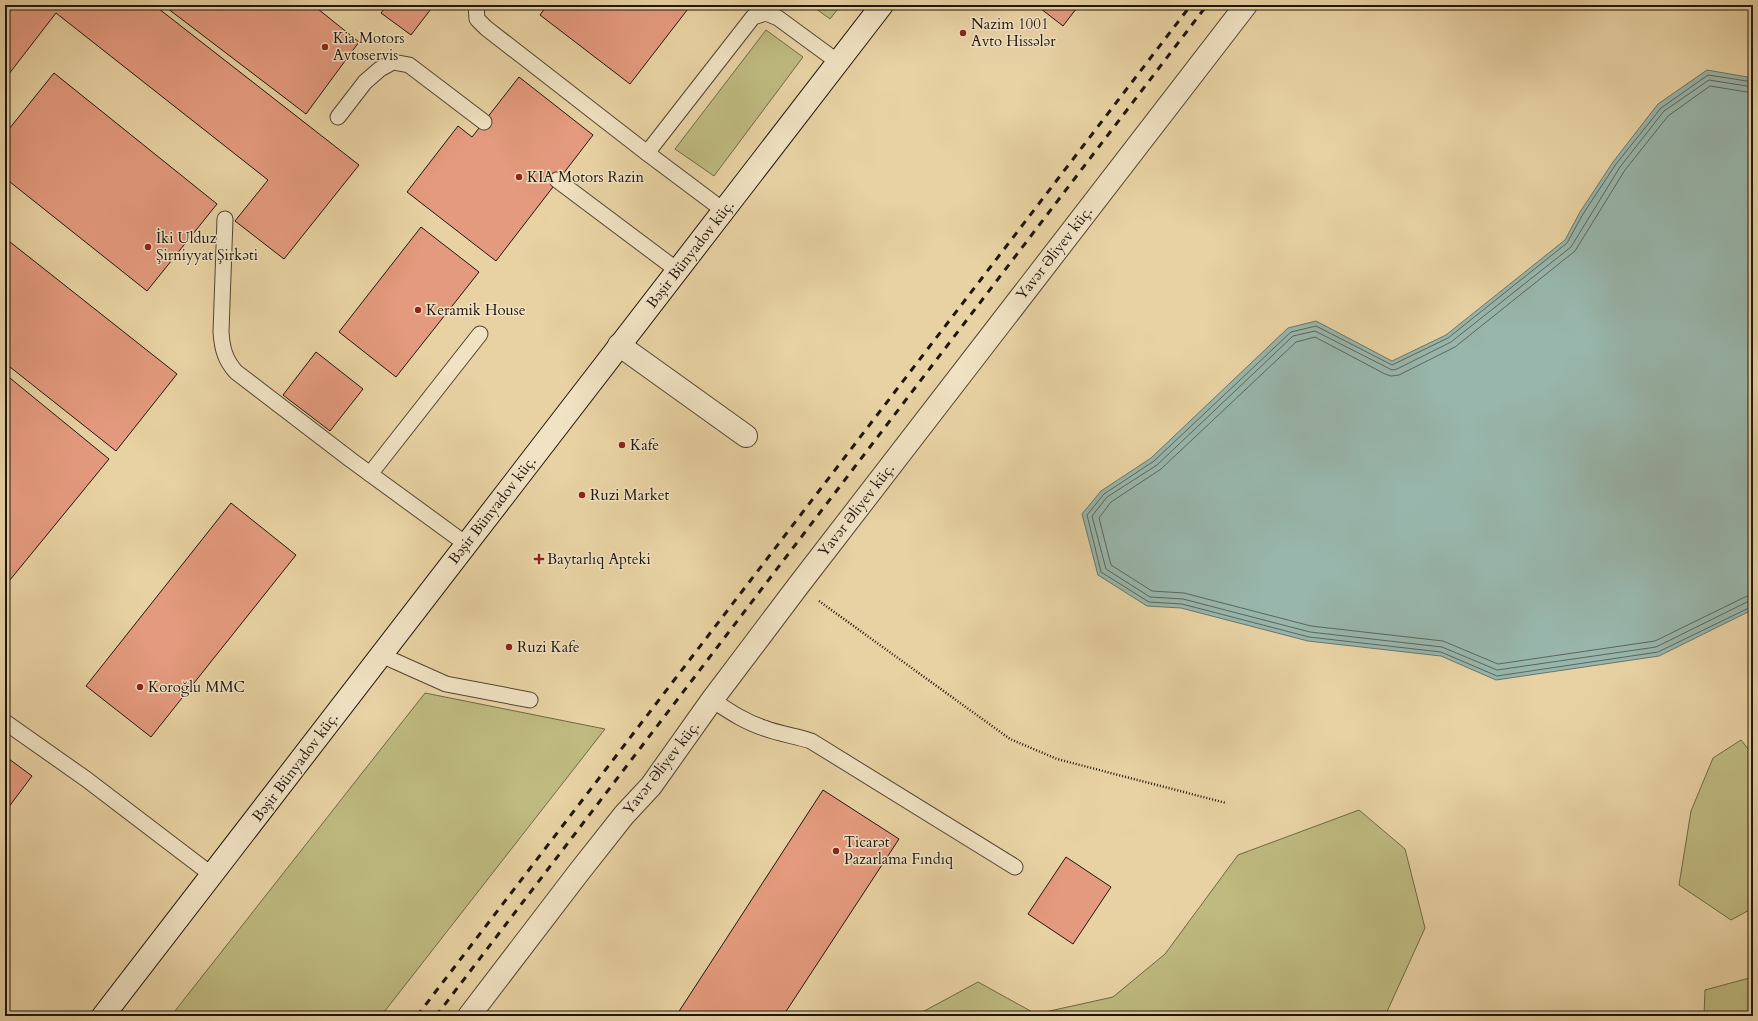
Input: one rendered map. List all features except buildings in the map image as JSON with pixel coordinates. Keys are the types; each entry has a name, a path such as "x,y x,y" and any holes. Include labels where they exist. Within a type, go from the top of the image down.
{"street":[{"name":"Bəşir Bünyadov küç.","path":"103,1016 882,5"},
{"name":"Yavər Əliyev küç.","path":"469,1016 624,815 650,786 712,700 798,586 1246,5"},
{"path":"619,345 746,436"}],"lane":[{"path":"476,5 477,19 486,28 723,210"},
{"path":"647,153 753,17 766,13 778,18 838,62"},
{"path":"338,117 365,82 380,69 393,62 409,65 484,122"},
{"path":"557,180 677,270"},
{"path":"225,219 221,332 222,346 228,363 236,372 370,474 466,544"},
{"path":"370,474 480,334"},
{"path":"381,655 446,684 530,700"},
{"path":"712,700 746,722 765,729 811,741 1015,866"},
{"path":"5,722 86,779 212,875"}],"path":[{"path":"798,586 1010,738 1057,758 1226,803"}],"shaded area":[{"path":"811,5 841,5 830,19"},
{"path":"766,30 803,57 714,176 675,149"},
{"path":"425,693 605,729 381,1016 171,1016"},
{"path":"1741,740 1753,755 1753,908 1731,920 1679,885 1691,811 1713,758"},
{"path":"1359,810 1405,849 1425,928 1385,1016 915,1016 978,982 1036,1014 1113,997 1165,954 1238,855"},
{"path":"1753,977 1753,1016 1704,1016 1705,990"}],"water":[{"path":"1707,70 1753,78 1753,608 1750,611 1659,656 1496,680 1441,656 1308,641 1181,608 1147,606 1098,575 1082,514 1101,491 1151,458 1288,328 1316,321 1392,361 1446,335 1565,240 1580,212 1613,162 1658,104"}],"railway":[{"path":"417,1016 1191,5"},
{"path":"436,1016 1207,5"}],"place":[{"name":"Nazim 1001 Avto Hissələr","path":"963,33"},
{"name":"Kia Motors Avtoservis","path":"325,47"},
{"name":"KIA Motors Razin","path":"519,177"},
{"name":"İki Ulduz Şirniyyat Şirkəti","path":"148,247"},
{"name":"Keramik House","path":"418,310"},
{"name":"Kafe","path":"622,445"},
{"name":"Ruzi Market","path":"582,495"},
{"name":"Baytarlıq Apteki","path":"539,559"},
{"name":"Ruzi Kafe","path":"509,647"},
{"name":"Koroğlu MMC","path":"140,687"},
{"name":"Ticarət Pazarlama Fındıq","path":"836,851"}]}
